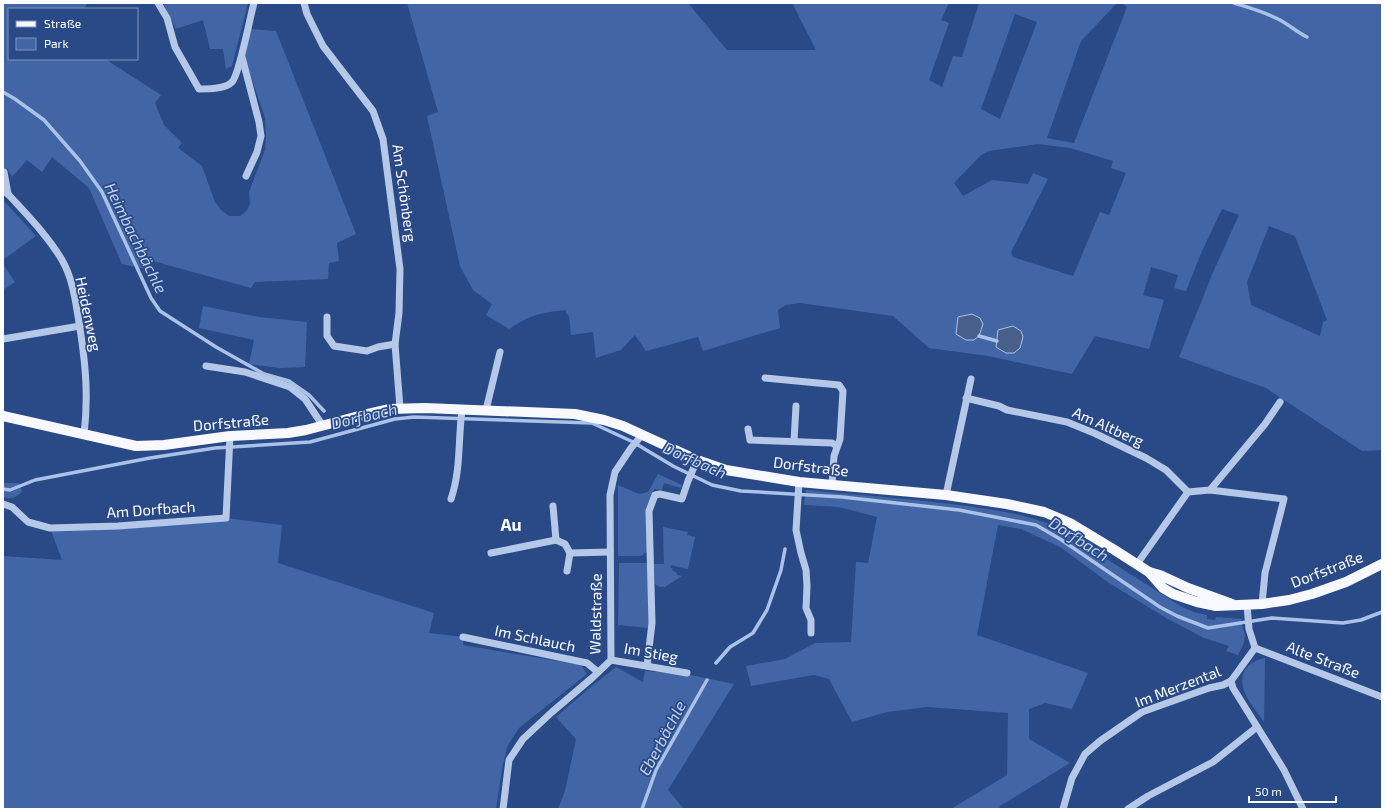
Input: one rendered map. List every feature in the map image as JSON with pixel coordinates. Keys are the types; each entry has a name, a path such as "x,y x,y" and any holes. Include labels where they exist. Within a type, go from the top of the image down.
{"main road":[{"name":"Dorfstraße","path":"3,416 136,446 229,440 288,433 400,408 462,412 486,410 575,414 604,420 698,460 726,470 799,486 832,485 946,495 1000,503 1044,512 1070,523 1149,572 1247,609 1262,604 1289,600 1312,594 1346,582 1382,564"}],"street":[{"path":"158,3 166,18 175,47 199,89 212,89 228,85 233,81 238,69 254,3"},
{"name":"Am Schönberg","path":"304,3 307,14 323,46 373,111 383,139 400,269 399,312 395,344 400,408"},
{"path":"241,55 259,122 260,136 257,152 246,176"},
{"name":"Heidenweg","path":"4,172 5,192 50,241 63,261 74,294 87,380 84,435"},
{"path":"327,317 327,336 334,346 367,351 378,347 395,344"},
{"path":"3,340 80,326"},
{"path":"486,410 500,352"},
{"path":"206,366 245,372 290,387 306,400 323,426"},
{"path":"765,378 839,385 843,391 840,439 834,456 832,485"},
{"path":"946,495 971,379"},
{"name":"Am Altberg","path":"966,398 999,406 1007,410 1068,422 1094,433 1146,458 1166,470 1188,492"},
{"path":"1210,490 1265,424 1280,402"},
{"path":"794,440 796,406"},
{"path":"451,499 455,488 460,457 462,412"},
{"path":"748,429 750,440 794,440 832,443 837,446"},
{"name":"Waldstraße","path":"503,809 509,760 523,739 611,660 610,495 615,472 640,436"},
{"name":"Am Dorfbach","path":"3,504 12,507 28,522 50,528 118,526 226,518 229,440"},
{"path":"647,666 652,623 650,511 656,495 660,494 682,499 698,460"},
{"path":"799,486 796,530 800,553 806,570 806,608 811,620 811,633"},
{"path":"1137,564 1188,492 1210,490 1284,499 1264,573 1262,604"},
{"path":"553,506 556,540"},
{"path":"491,553 556,540 565,544 570,553 567,571"},
{"path":"570,553 610,552"},
{"path":"1247,609 1249,628 1255,648 1232,680 1233,688 1284,770 1303,809"},
{"name":"Im Schlauch","path":"463,637 587,663 598,672"},
{"name":"Alte Straße","path":"1255,648 1382,697"},
{"name":"Im Stieg","path":"611,660 686,673"},
{"name":"Im Merzental","path":"1063,809 1072,778 1085,754 1100,741 1142,712 1209,688 1223,685 1232,680"},
{"path":"1128,809 1148,796 1213,762 1257,728"}],"green space":[{"path":"3,3 88,3 84,8 8,8 8,60 107,60 161,95 155,103 164,125 182,143 178,148 202,166 215,202 222,211 229,216 240,216 247,210 250,204 249,192 265,150 265,118 244,56 251,29 276,31 356,234 337,243 339,261 329,263 328,279 255,282 251,288 153,261 149,270 122,264 89,188 52,157 42,172 27,160 12,177 7,168 3,173"},
{"path":"163,3 248,3 232,66 226,69 223,49 210,49 203,20 176,29"},
{"path":"407,3 688,3 727,50 816,50 792,3 949,3 941,20 949,23 929,80 942,87 953,56 962,57 979,3 1117,3 1081,41 1047,138 1074,143 1127,7 1122,3 1382,3 1382,450 1362,451 1266,388 1179,357 1214,270 1239,215 1222,209 1202,251 1186,291 1174,288 1178,275 1151,267 1143,295 1164,300 1149,349 1095,336 1072,374 988,356 929,348 893,316 800,303 786,305 778,310 780,328 703,351 698,337 646,351 635,335 621,350 596,358 593,332 571,335 569,316 566,313 566,310 549,312 530,317 509,329 486,315 492,304 473,290 460,266 427,116 438,112","holes":["1015,14 1037,22 1000,119 981,109","1038,144 1070,148 1113,161 1111,168 1126,173 1109,215 1100,212 1073,276 1013,257 1011,252 1048,179 1033,173 1028,184 992,180 963,196 954,183 981,155 989,151","1269,226 1295,236 1327,320 1323,322 1320,336 1251,305 1247,282"]},
{"path":"3,200 36,236 3,260"},
{"path":"3,264 15,282 3,290"},
{"path":"203,306 259,317 307,322 305,367 280,368 249,364 254,340 199,328"},
{"path":"658,474 682,485 681,488 664,483 662,490 654,489 647,510 648,551 641,556 618,556 618,485 639,494 648,492"},
{"path":"3,483 19,483 22,492 13,498 3,497"},
{"path":"806,490 967,506 1036,519 1058,528 1182,607 1207,615 1207,619 1215,620 1216,617 1241,619 1245,635 1244,643 1238,655 1226,651 1229,646 1204,638 1168,619 1109,583 1060,547 1021,529 998,525 977,635 1088,673 1072,709 1045,703 1029,709 1029,739 1070,763 1000,806 999,809 951,809 1007,775 1008,713 927,707 887,712 852,722 829,679 814,675 751,686 746,666 785,659 815,643 851,642 856,562 868,563 877,517 839,507 804,505"},
{"path":"226,518 282,525 278,563 434,613 429,633 463,637 463,645 581,665 587,674 519,728 508,745 503,763 496,809 3,809 3,556 62,560 50,528"},
{"path":"663,527 688,532 687,535 695,537 688,569 671,565 670,568 673,568 672,570 677,573 677,575 682,576 665,587 660,587 655,584 654,564 664,564"},
{"path":"619,563 648,563 649,628 618,625"},
{"path":"1265,658 1264,722 1247,697 1242,683 1246,669 1254,662"},
{"path":"616,667 643,682 645,671 686,674 734,684 668,790 684,809 558,809 565,791 576,739 556,717"}],"shaded area":[{"path":"972,314 980,318 983,324 979,336 974,340 966,340 956,334 958,317"},
{"path":"1013,326 1021,331 1023,337 1020,348 1014,353 1006,353 996,347 998,330"}],"waterway":[{"path":"1234,3 1274,17 1307,37"},
{"name":"Heimbachbächle","path":"3,92 44,120 80,161 102,192 151,298 160,311 216,347 264,374 289,381 309,395 324,411"},
{"path":"979,336 997,341"},
{"name":"Dorfbach","path":"3,489 10,490 35,480 150,458 215,448 310,442 395,419 414,417 592,423 633,442 673,466 712,485 741,491 842,497 959,510 1036,525 1060,539 1160,607 1177,616 1208,628 1272,618 1343,623 1361,620 1382,612"},
{"name":"Eberbächle","path":"716,663 730,647 753,633 767,610 781,570 785,549"},
{"name":"Eberbächle","path":"642,809 656,770 707,680"}],"district":[{"name":"Au","path":"511,525"}]}
